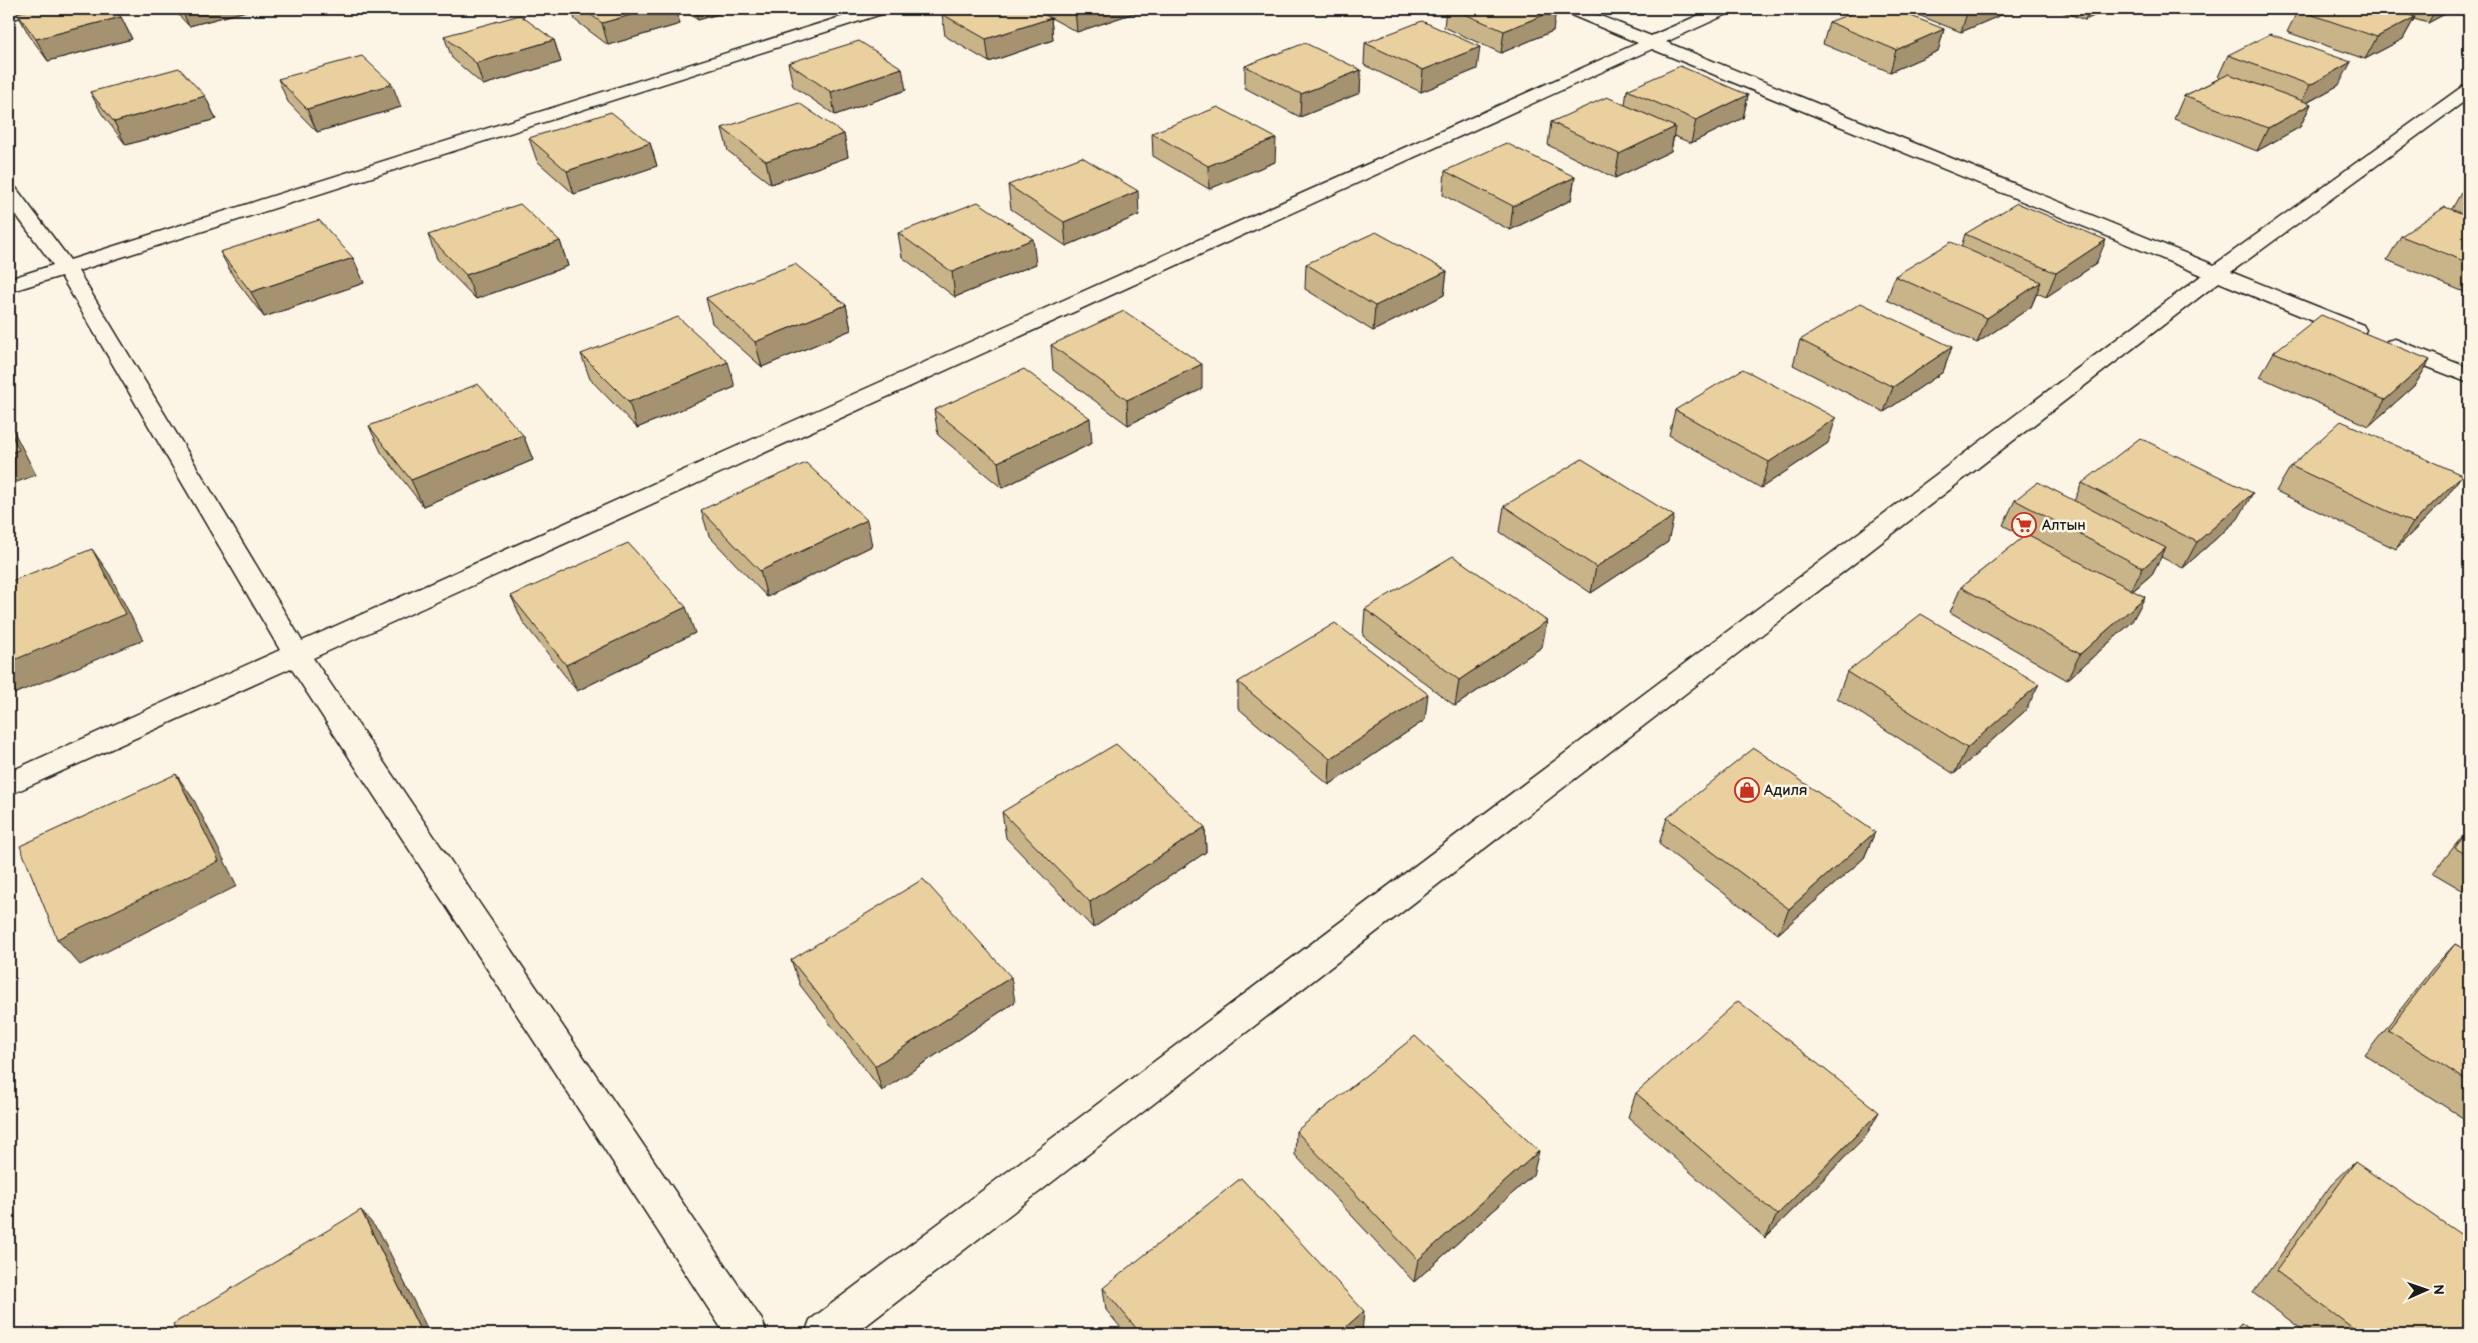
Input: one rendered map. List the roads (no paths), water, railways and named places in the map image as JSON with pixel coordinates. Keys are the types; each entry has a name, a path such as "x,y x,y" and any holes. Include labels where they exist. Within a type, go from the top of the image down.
{"street":[{"path":"9,15 35,9"},
{"path":"9,286 882,9"},
{"path":"1570,9 2469,376"},
{"path":"9,784 1726,9"},
{"path":"824,1334 2217,273 2469,90"},
{"path":"9,192 66,268 296,654 748,1334"}],"place":[{"name":"Алтын","path":"2024,525"},
{"name":"Адиля","path":"1747,790"}]}
